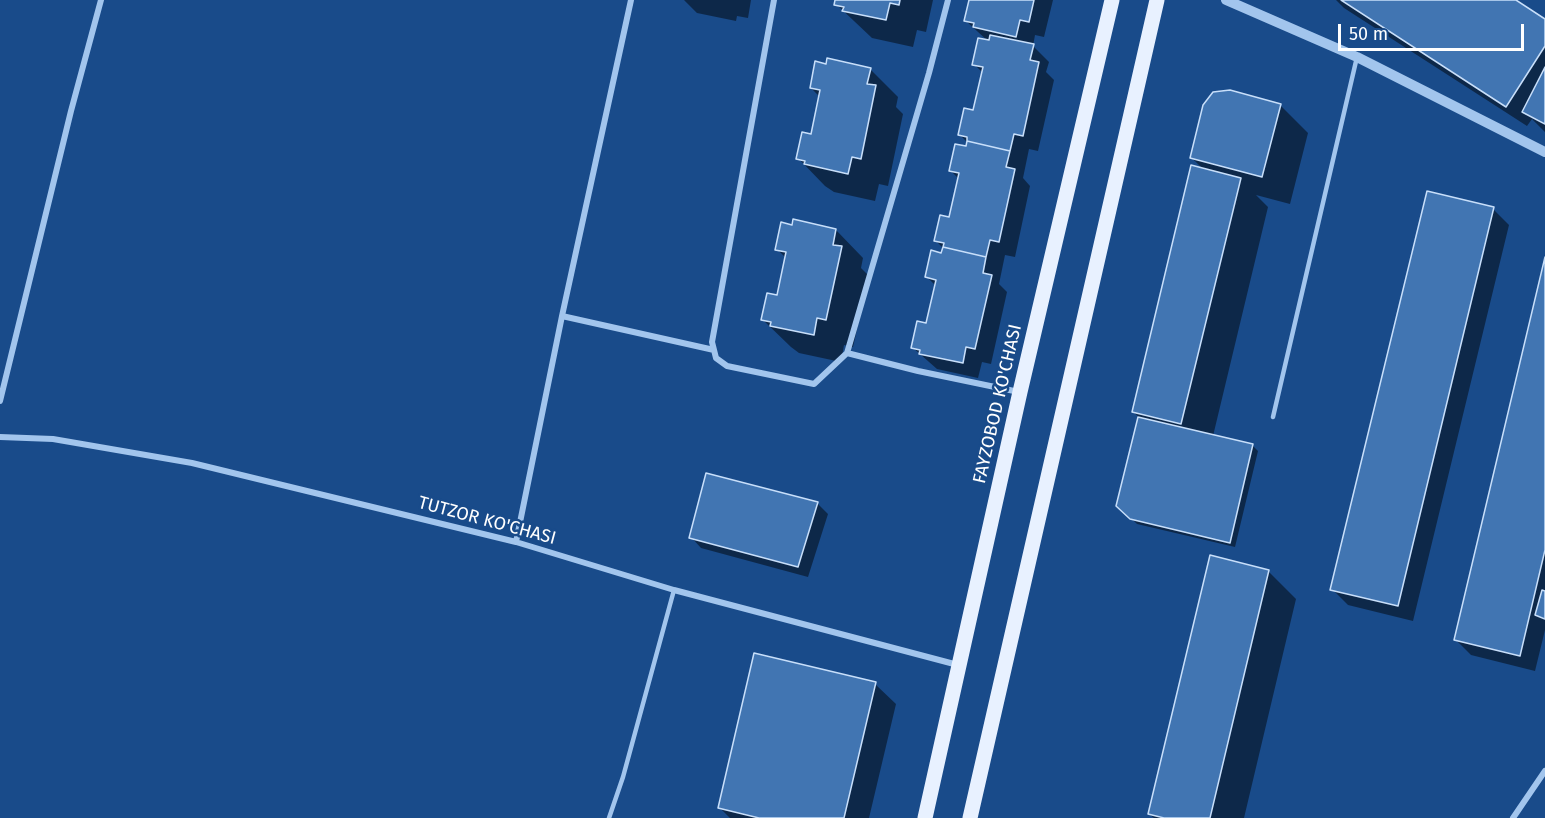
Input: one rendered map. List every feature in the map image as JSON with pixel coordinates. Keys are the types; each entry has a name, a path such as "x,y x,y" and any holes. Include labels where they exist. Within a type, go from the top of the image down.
{"main road":[{"name":"FAYZOBOD KO'CHASI","path":"925,818 1020,393 1112,0"},
{"path":"970,818 1157,0"}],"street":[{"path":"0,401 68,123 101,0"},
{"path":"516,542 562,316 631,0"},
{"path":"774,0 712,342 716,358 727,366 814,384 847,353 929,73 948,0"},
{"path":"1226,0 1357,57 1545,152"},
{"path":"562,316 714,350"},
{"path":"847,353 1020,393"},
{"name":"TUTZOR KO'CHASI","path":"0,437 53,439 192,463 516,542 674,590 960,665"},
{"path":"1513,818 1545,771"}],"lane":[{"path":"1273,417 1357,57"},
{"path":"609,818 623,777 674,590"}],"building":[{"path":"835,0 900,0 899,5 890,3 886,20 842,11 844,7 834,5"},
{"path":"969,0 1034,0 1029,22 1020,20 1016,37 973,27 974,23 964,21"},
{"path":"1341,0 1516,0 1545,19 1545,46 1506,107"},
{"path":"990,35 1034,44 1030,60 1039,62 1023,136 1014,134 1010,151 967,141 967,137 958,135 964,108 973,110 983,67 972,65 978,38 989,40"},
{"path":"827,58 871,68 867,84 876,85 861,159 852,157 848,174 804,164 805,161 796,159 802,132 811,134 820,90 810,88 815,61 826,64"},
{"path":"1545,67 1545,124 1522,112"},
{"path":"1230,90 1281,104 1262,177 1190,158 1203,105 1213,92"},
{"path":"967,141 1010,151 1006,167 1015,169 999,242 990,240 986,257 943,247 944,243 934,241 940,215 949,217 959,173 949,171 955,144 966,146"},
{"path":"1191,165 1241,178 1181,424 1132,412"},
{"path":"1427,191 1494,207 1398,606 1330,590"},
{"path":"793,219 836,229 833,245 842,246 826,320 817,318 814,335 770,326 771,322 761,320 767,293 777,295 786,252 775,250 781,222 792,225"},
{"path":"943,247 986,257 983,273 992,275 975,349 966,347 963,363 919,354 920,350 911,348 917,321 926,323 936,280 925,277 931,250 941,253"},
{"path":"1545,257 1545,550 1520,656 1454,640"},
{"path":"1138,417 1253,444 1230,543 1130,519 1116,506"},
{"path":"706,473 818,502 798,567 689,538"},
{"path":"1210,555 1269,570 1210,818 1164,818 1148,814"},
{"path":"1542,590 1545,591 1545,619 1535,615"},
{"path":"754,653 876,682 844,818 759,818 718,808"}]}
